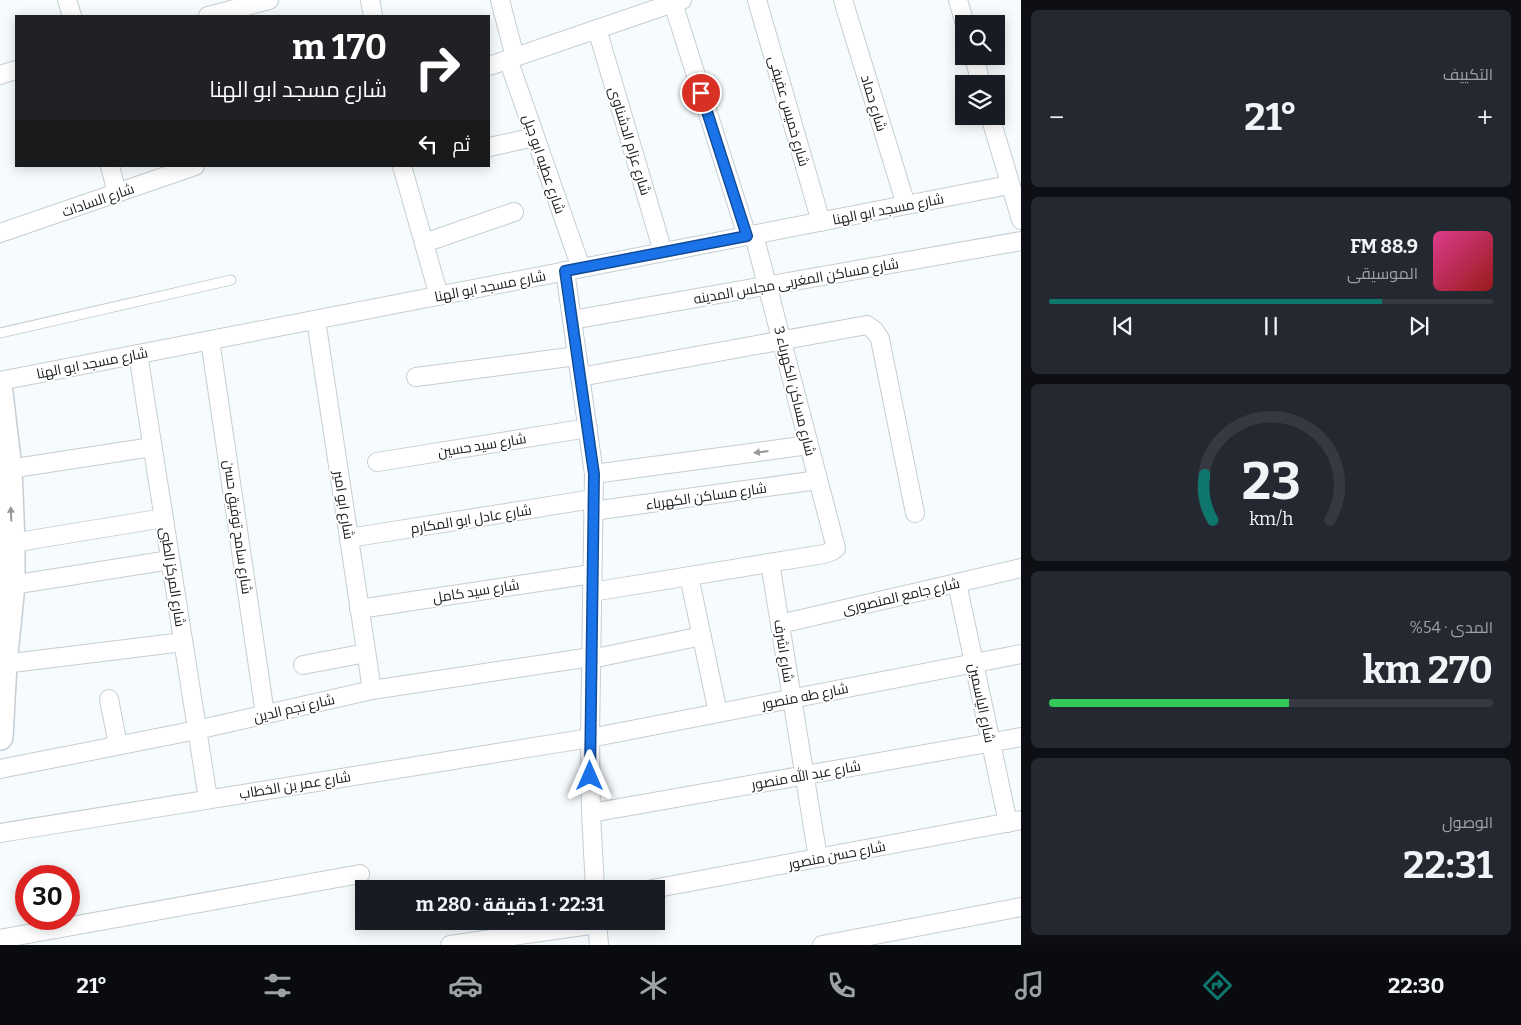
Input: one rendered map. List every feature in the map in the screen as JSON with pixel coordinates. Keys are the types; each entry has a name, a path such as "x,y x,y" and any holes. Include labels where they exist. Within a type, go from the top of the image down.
{"main road":[{"path":"0,393 9,469 12,543 12,585 5,612 0,737"}],"street":[{"path":"67,0 72,15"},
{"path":"213,15 250,7 269,0"},
{"path":"370,0 373,15"},
{"name":"شارع عطيه ابو جبل","path":"500,0 512,58 573,270 572,320 594,474 590,738 594,880"},
{"name":"شارع خميس عفيفى","path":"757,0 821,222"},
{"name":"شارع حماد","path":"842,0 906,205"},
{"path":"958,0 962,15"},
{"path":"490,66 677,2"},
{"name":"شارع مساكن الكهرباء 3","path":"677,2 768,286 836,548 828,553 770,563"},
{"name":"شارع عزام الدشناوى","path":"597,29 663,252"},
{"path":"0,75 15,70"},
{"path":"993,125 1021,220"},
{"path":"490,147 535,137"},
{"path":"110,167 117,193"},
{"name":"شارع السادات","path":"0,233 192,167"},
{"path":"402,167 440,296"},
{"name":"شارع مسجد ابو الهنا","path":"0,381 1010,185"},
{"path":"424,243 514,212"},
{"name":"شارع مساكن المغربى مجلس المدينه","path":"572,320 1021,241"},
{"name":"شارع ابو امير","path":"316,320 372,690"},
{"path":"580,377 867,325 875,331 880,339 915,513"},
{"name":"شارع سامح توفيق حسن","path":"210,340 265,714"},
{"name":"شارع المركز الطبى","path":"138,354 208,799"},
{"path":"416,377 577,356"},
{"name":"شارع سيد حسين","path":"377,462 588,428"},
{"path":"594,474 809,445"},
{"path":"9,469 152,446"},
{"name":"شارع مساكن الكهرباء","path":"593,505 818,480"},
{"name":"شارع عادل ابو المكارم","path":"349,538 593,505"},
{"path":"12,543 164,518"},
{"path":"12,585 170,560"},
{"path":"592,592 770,563"},
{"name":"شارع اشرف","path":"770,563 818,858"},
{"name":"شارع جامع المنصورى","path":"780,624 1021,568"},
{"name":"شارع سيد كامل","path":"359,609 592,574"},
{"path":"689,576 718,713"},
{"name":"شارع الياسمين","path":"957,583 991,742 1014,822"},
{"name":"شارع نجم الدين","path":"0,769 197,730 372,690 591,658 702,636"},
{"path":"4,664 183,642"},
{"path":"303,666 366,652"},
{"name":"شارع طه منصور","path":"590,738 1021,654"},
{"path":"109,699 118,745"},
{"name":"شارع عبد الله منصور","path":"591,813 1021,737"},
{"name":"شارع عمر بن الخطاب","path":"0,833 590,738"},
{"name":"شارع حسن منصور","path":"665,887 1014,822"},
{"path":"0,939 360,874"},
{"path":"822,945 1021,907"},
{"path":"450,945 550,930"},
{"path":"598,930 599,945"}],"lane":[{"path":"0,333 230,280"}],"route":[{"path":"590,776 594,474 565,271 747,236 701,93"}]}
